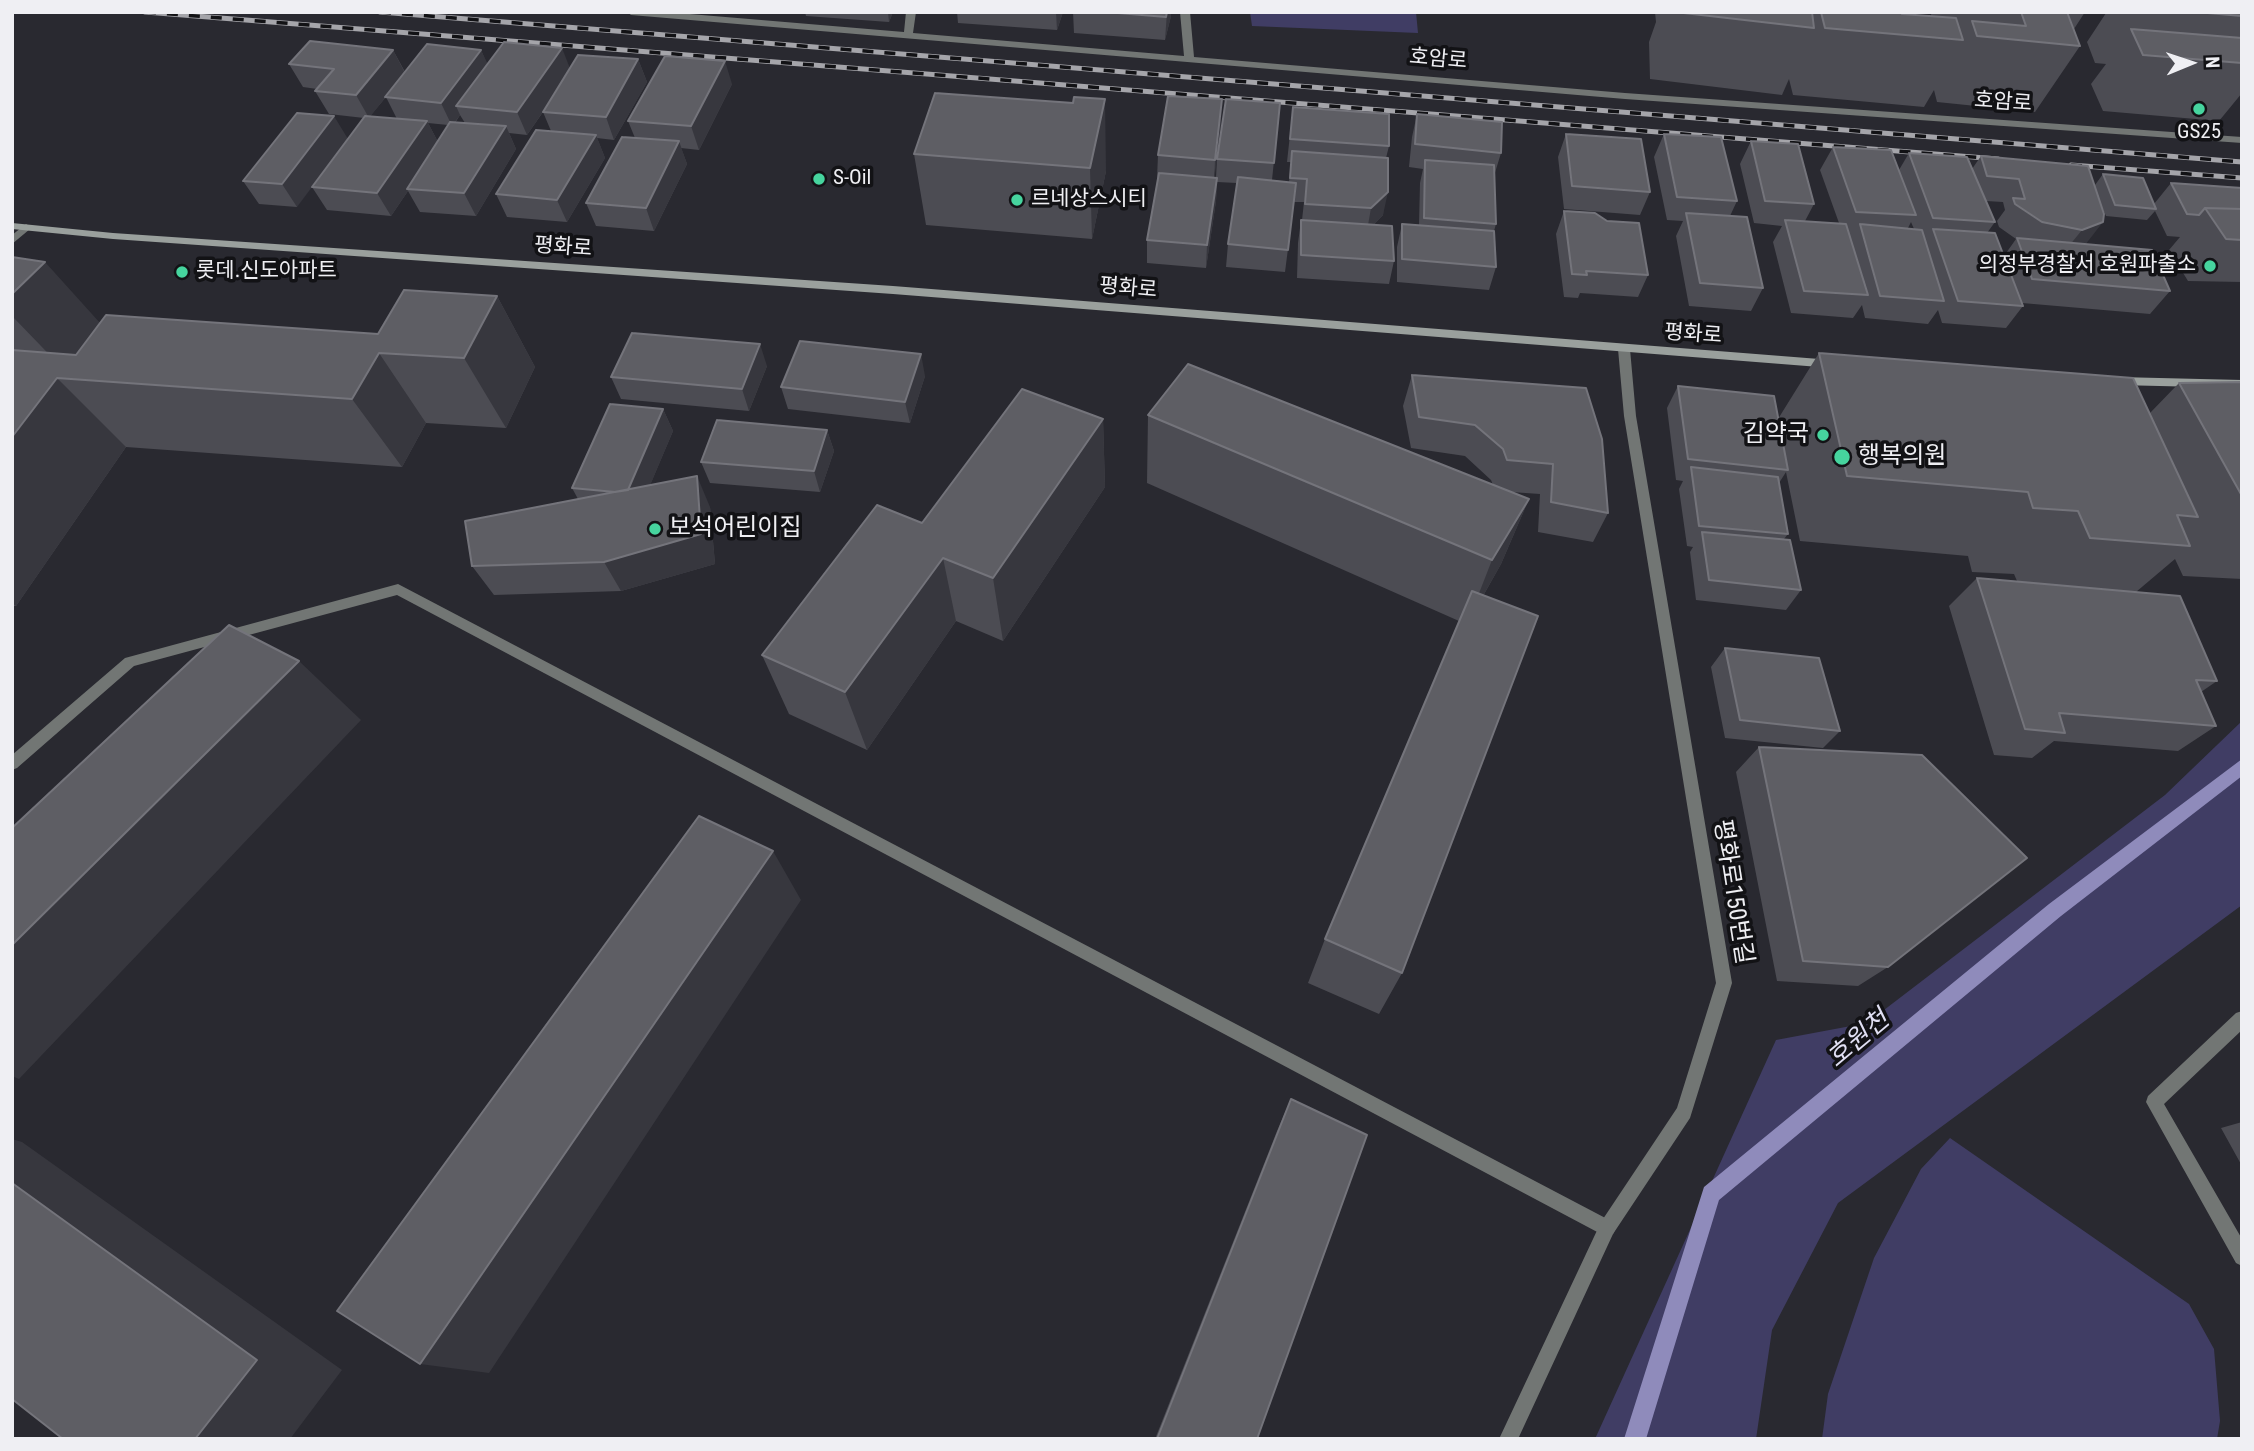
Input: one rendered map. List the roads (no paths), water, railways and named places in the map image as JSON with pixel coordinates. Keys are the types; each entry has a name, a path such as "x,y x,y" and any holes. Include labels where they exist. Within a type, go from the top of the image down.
{"main road":[{"name":"평화로","path":"12,226 127,237 893,290 1842,365"},
{"path":"2103,380 2242,384"}],"street":[{"name":"호암로","path":"631,12 1625,96 2242,140"},
{"path":"908,35 911,12"},
{"path":"1185,12 1189,58"},
{"path":"12,241 26,227"},
{"name":"평화로150번길","path":"1508,1439 1607,1228 1684,1112 1724,983 1630,416 1624,349"},
{"path":"12,764 130,662 398,589 1607,1228"},
{"path":"2242,1019 2154,1102 2242,1257"}],"waterway":[{"name":"호원천","path":"1635,1439 1711,1194 2055,910 2242,766"}],"railway":[{"path":"145,12 1998,159"},
{"path":"380,12 2242,162"},
{"path":"2071,165 2242,178"}],"place":[{"name":"GS25","path":"2199,109"},
{"name":"S-Oil","path":"819,179"},
{"name":"르네상스시티","path":"1017,200"},
{"name":"의정부경찰서 호원파출소","path":"2210,266"},
{"name":"롯데.신도아파트","path":"182,272"},
{"name":"김약국","path":"1823,435"},
{"name":"행복의원","path":"1842,457"},
{"name":"보석어린이집","path":"655,529"}]}
